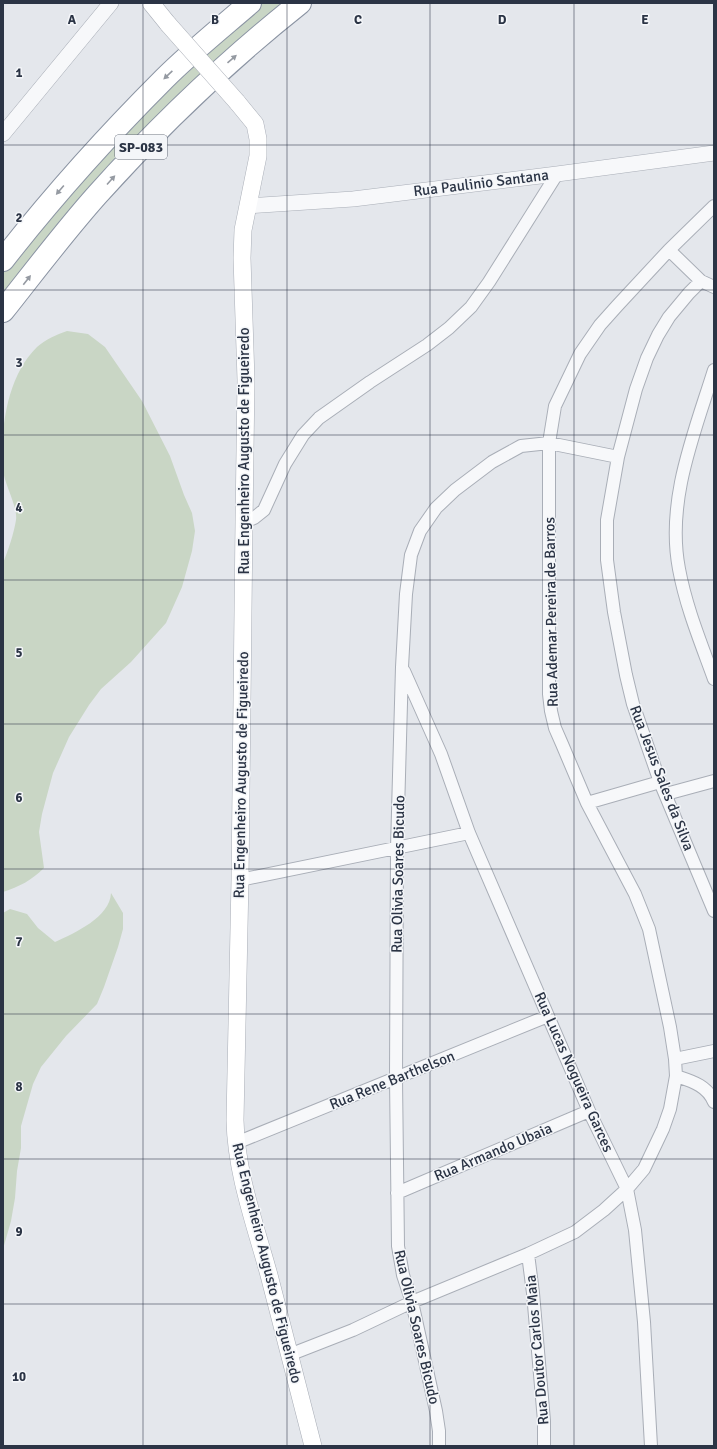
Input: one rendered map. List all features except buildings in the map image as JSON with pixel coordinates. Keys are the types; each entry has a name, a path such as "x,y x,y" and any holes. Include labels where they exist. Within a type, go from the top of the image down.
{"highway":[{"name":"SP-083","path":"3,260 82,164 124,120 170,73 250,3"},
{"name":"SP-083","path":"3,311 96,196 140,148 223,67 263,32 300,3"}],"main road":[{"name":"Rua Engenheiro Augusto de Figueiredo","path":"151,3 255,124 258,139 258,156 243,230 242,258 246,380 236,1143 240,1167 277,1305 312,1446"}],"street":[{"path":"3,134 111,3"},
{"path":"158,3 167,23"},
{"name":"Rua Paulinio Santana","path":"248,206 353,198 557,174 714,153"},
{"path":"244,522 254,518 264,510 285,464 303,435 319,418 370,382 427,345 449,328 471,307 489,282 557,174"},
{"name":"Rua Ademar Pereira de Barros","path":"289,1355 353,1330 412,1302 528,1254 575,1232 604,1210 627,1189 644,1169 663,1130 670,1109 676,1076 675,1059 669,1019 649,929 636,894 587,803 556,728 551,711 549,694 549,443 555,406 580,354 600,325 669,250 714,206"},
{"path":"669,250 700,281 714,287"},
{"name":"Rua Jesus Sales da Silva","path":"700,281 669,317 658,335 636,390 618,457 607,520 607,560 614,612 633,704 660,782 714,911"},
{"path":"714,370 681,476 676,515 676,540 678,568 686,599 714,680"},
{"name":"Rua Olivia Soares Bicudo","path":"438,1446 440,1431 436,1411 412,1302 403,1274 398,1246 396,1079 398,848 402,668 408,573 411,555 420,530 436,508 455,490 492,462 521,446 549,443 618,457"},
{"name":"Rua Lucas Nogueira Garces","path":"402,668 441,754 470,833 589,1112 627,1189 635,1230 644,1322 651,1446"},
{"path":"401,712 424,716"},
{"path":"666,794 714,781"},
{"path":"587,803 660,782"},
{"path":"240,880 470,833"},
{"name":"Rua Rene Barthelson","path":"236,1143 548,1016"},
{"path":"675,1059 714,1051"},
{"path":"676,1076 697,1083 711,1094 714,1102"},
{"name":"Rua Armando Ubaia","path":"397,1193 589,1112"},
{"name":"Rua Doutor Carlos Maia","path":"528,1254 533,1293 543,1414 544,1446"}],"green space":[{"path":"261,3 289,3 3,300 3,272 21,249 151,105"},
{"path":"67,331 88,334 105,347 142,401 170,456 192,513 195,531 192,551 182,587 166,623 131,662 101,689 69,737 53,773 42,814 39,832 44,868 25,883 3,892 3,563 9,548 16,515 3,470 3,438 12,388 27,359 37,347 44,342"},
{"path":"111,893 123,913 123,929 118,947 97,1004 66,1036 41,1067 33,1084 21,1126 21,1148 17,1171 15,1198 11,1221 3,1249 3,913 10,909 27,914 38,928 55,942 81,929 98,917 105,910"}]}
